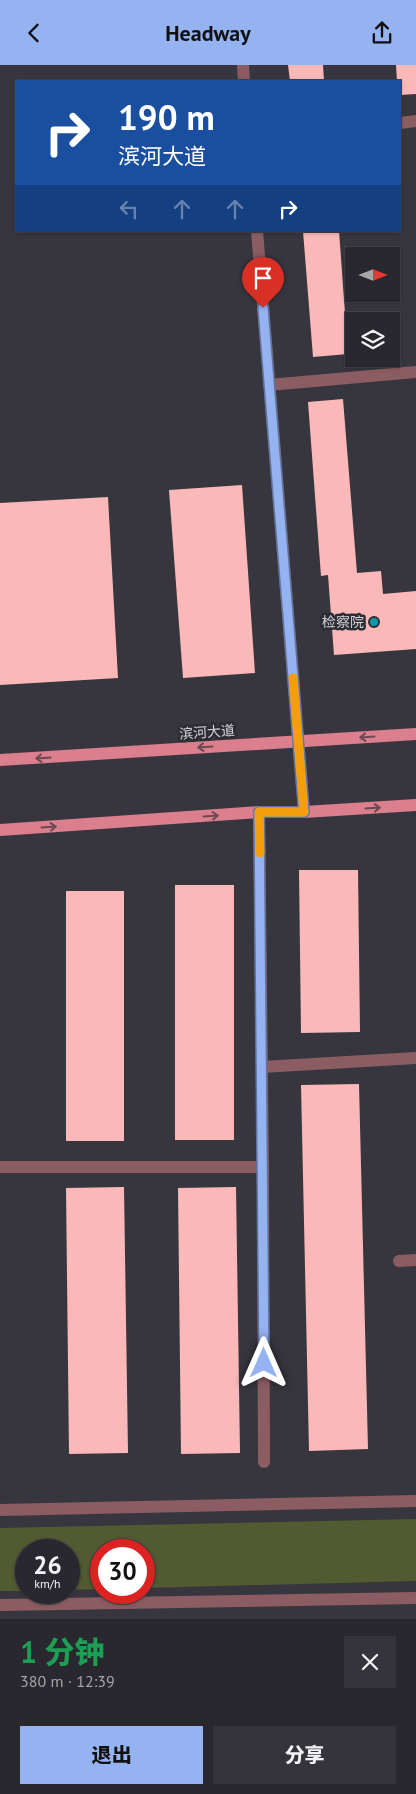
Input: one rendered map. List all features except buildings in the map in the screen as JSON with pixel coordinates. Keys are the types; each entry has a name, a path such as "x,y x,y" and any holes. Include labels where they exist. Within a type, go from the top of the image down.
{"main road":[{"name":"滨河大道","path":"0,761 416,733"},
{"path":"0,830 259,812 304,812 416,805"}],"street":[{"path":"243,65 244,80"},
{"path":"401,123 416,121"},
{"path":"257,232 304,812"},
{"path":"269,385 416,372"},
{"path":"259,812 264,1462"},
{"path":"262,1067 416,1058"},
{"path":"0,1167 263,1167"},
{"path":"399,1261 416,1260"},
{"path":"0,1509 416,1501"},
{"path":"0,1605 416,1598"}],"green space":[{"path":"416,1519 416,1581 155,1588 155,1539 90,1539 90,1589 80,1590 80,1539 15,1539 15,1591 0,1591 0,1528"}],"slow traffic":[{"path":"260,853 259,812 304,812 293,678"}],"place":[{"name":"检察院","path":"374,622"}],"route":[{"path":"263,308 304,812 259,812 264,1363"}]}
